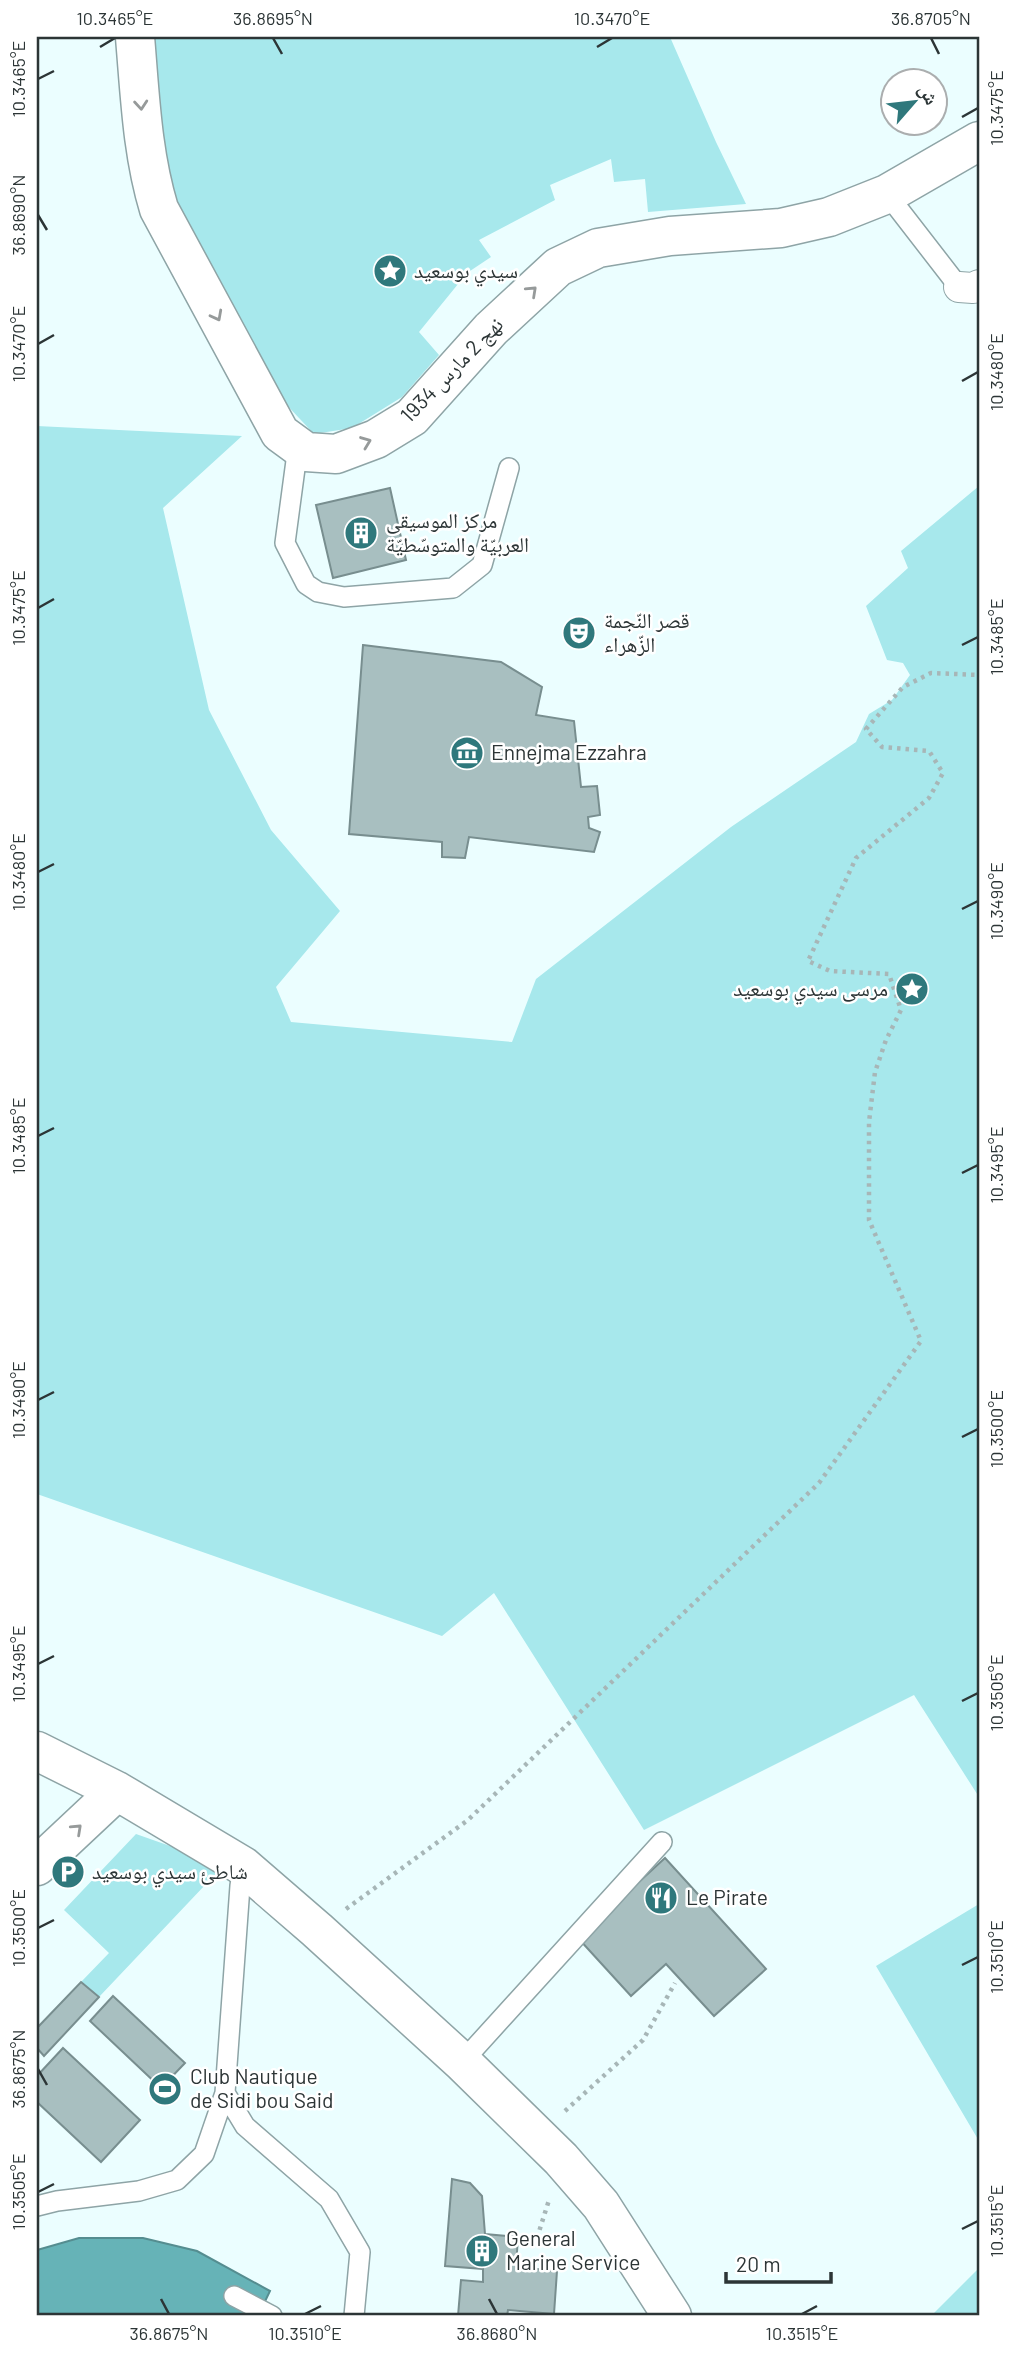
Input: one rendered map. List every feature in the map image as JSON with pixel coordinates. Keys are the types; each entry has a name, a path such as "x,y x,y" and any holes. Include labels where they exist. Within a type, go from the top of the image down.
{"street":[{"path":"135,37 146,153 159,209 280,433 298,446"},
{"name":"نهج 2 مارس 1934","path":"298,446 306,452 336,453 376,439 412,417 491,329 558,267 598,248 670,236 781,228 829,217 887,194 979,141"},
{"path":"37,1751 117,1791 243,1866 317,1930 462,2062 561,2159 601,2205 672,2316"},
{"path":"37,1866 117,1791"}],"lane":[{"path":"887,194 969,286"},
{"path":"298,446 285,543 306,584 318,592 344,597 453,588 482,565 509,468"},
{"path":"462,2062 662,1842"},
{"path":"37,2206 139,2191 177,2180 205,2154 225,2093 243,1866"},
{"path":"225,2093 245,2126 329,2199 360,2252 354,2316"},
{"path":"234,2296 272,2316"}],"path":[{"path":"317,1930 468,1821 801,1502 820,1483 920,1341 869,1220 869,1122 875,1072 886,1040 901,1010 889,974 830,971 808,961 856,858 929,799 943,773 929,751 882,747 866,729 903,687 931,673 979,675"},
{"path":"538,2136 643,2040 675,1983"}],"shaded area":[{"path":"153,37 670,37 746,204 648,212 645,179 614,182 611,159 550,185 555,200 479,240 491,257 467,273 419,332 439,355 402,397 352,428 314,434 284,402 220,289 177,200 162,151"},
{"path":"37,426 242,436 163,508 209,710 271,830 340,911 276,987 291,1022 512,1042 536,979 731,827 856,742 869,714 892,700 910,675 903,663 887,660 866,606 908,568 901,551 979,486 979,1797 914,1695 644,1830 494,1593 442,1636 37,1494"},
{"path":"136,1834 224,1865 99,1997 81,1982 109,1953 64,1910"},
{"path":"979,1904 979,2141 876,1966"},
{"path":"79,2238 143,2238 197,2251 270,2291 258,2316 37,2316 37,2250"},
{"path":"979,2268 979,2316 931,2316"}],"building":[{"name":"مركز الموسيقى العربيّة والمتوسّطيّة","path":"390,488 406,560 333,578 316,505"},
{"name":"Ennejma Ezzahra","path":"363,645 501,662 542,687 536,715 574,721 581,787 597,786 600,815 588,817 589,828 600,832 594,852 469,837 465,858 442,857 442,842 349,834"},
{"name":"Le Pirate","path":"665,1858 766,1969 714,2016 666,1964 631,1996 578,1938"},
{"path":"81,1982 99,1997 44,2056 37,2048 37,2028"},
{"path":"113,1996 185,2063 161,2088 90,2021"},
{"path":"63,2048 140,2120 101,2162 37,2102 37,2076"},
{"name":"General Marine Service","path":"452,2179 470,2183 482,2196 485,2234 518,2237 516,2267 557,2271 554,2314 508,2310 507,2316 458,2316 461,2280 483,2282 483,2269 445,2266"}],"place":[{"name":"سيدي بوسعيد","path":"390,271"},
{"name":"مركز الموسيقى العربيّة والمتوسّطيّة","path":"361,533"},
{"name":"قصر النّجمة الزّهراء","path":"579,633"},
{"name":"Ennejma Ezzahra","path":"467,753"},
{"name":"مرسى سيدي بوسعيد","path":"912,989"},
{"name":"شاطئ سيدي بوسعيد","path":"68,1872"},
{"name":"Le Pirate","path":"661,1898"},
{"name":"Club Nautique de Sidi bou Said","path":"165,2089"},
{"name":"General Marine Service","path":"482,2251"}]}
